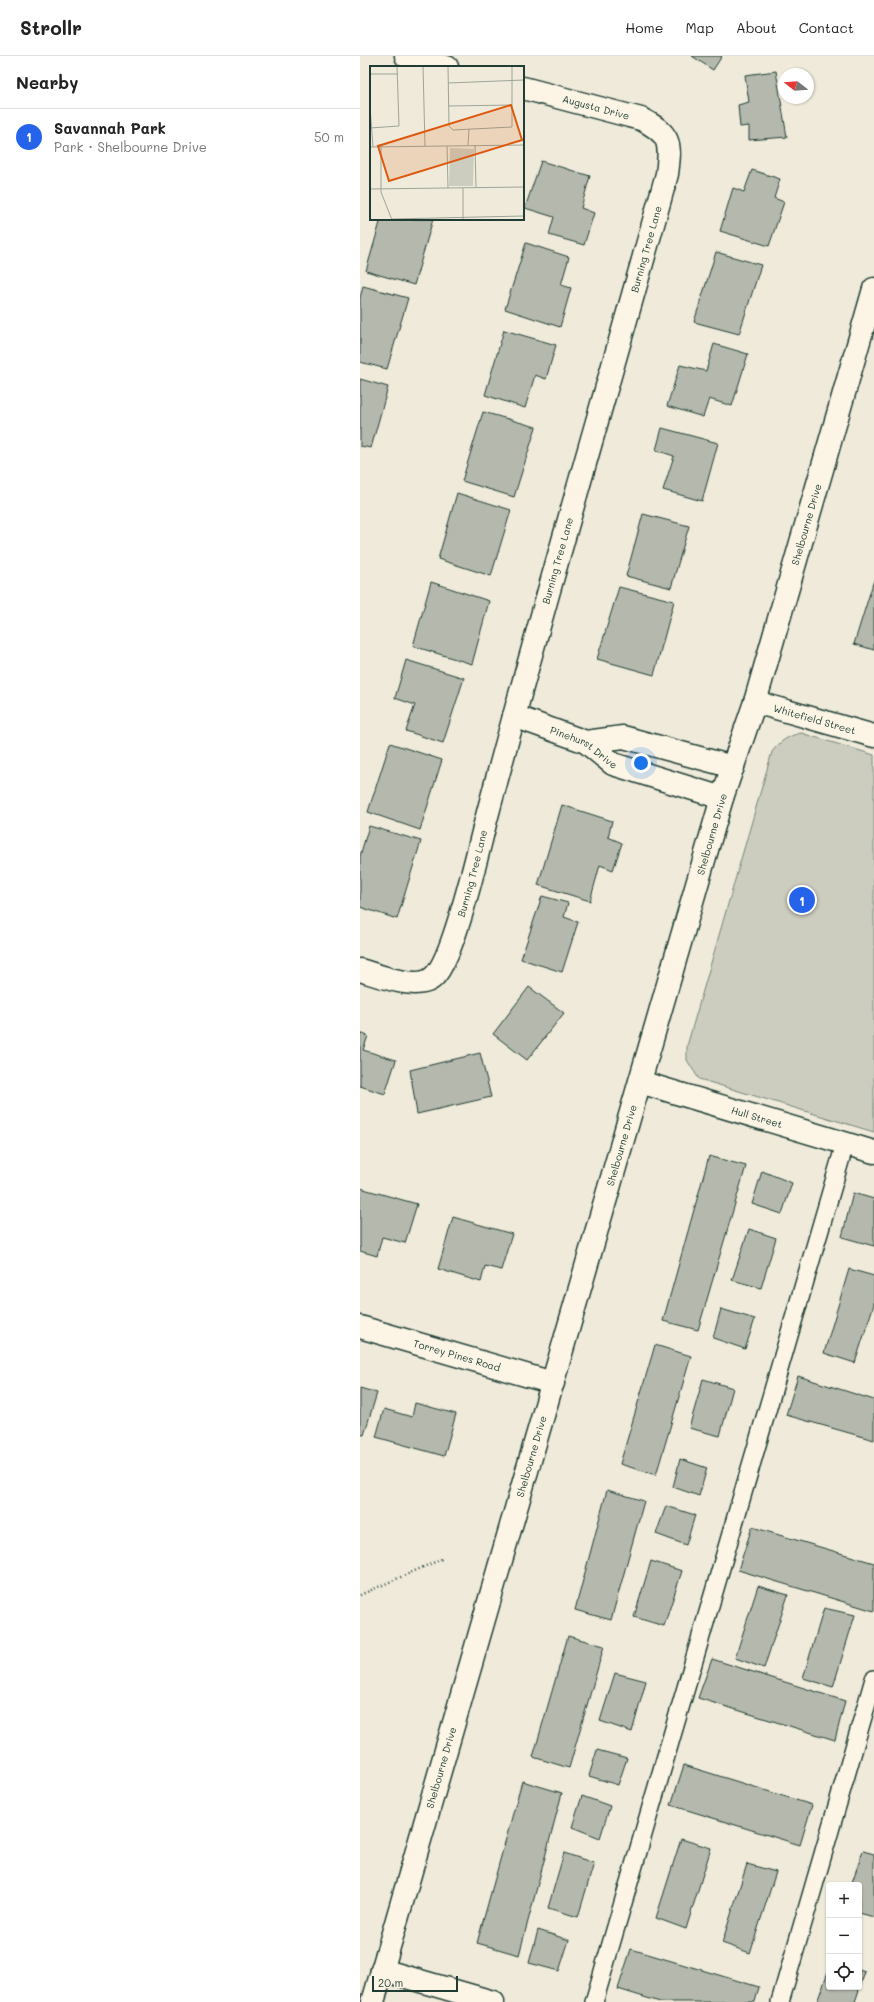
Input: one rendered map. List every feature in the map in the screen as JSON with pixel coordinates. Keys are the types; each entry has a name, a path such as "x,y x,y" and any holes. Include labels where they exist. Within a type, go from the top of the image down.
{"street":[{"path":"406,56 443,66"},
{"name":"Augusta Drive","path":"524,88 641,119 656,126 665,134"},
{"name":"Burning Tree Lane","path":"360,970 392,979 416,983 428,981 432,979 444,964 455,934 514,716 667,174 670,155 669,145 665,134"},
{"name":"Shelbourne Drive","path":"373,2002 722,798 755,702 874,289"},
{"name":"Whitefield Street","path":"755,702 874,736"},
{"name":"Pinehurst Drive","path":"514,716 586,742 613,764 722,798"},
{"path":"586,742 623,737 733,767"},
{"name":"Hull Street","path":"640,1082 874,1152"},
{"name":"Torrey Pines Road","path":"360,1327 553,1383"},
{"path":"382,1970 493,2002"}],"lane":[{"path":"594,2002 845,1144"},
{"path":"780,2002 874,1679"}],"path":[{"path":"360,1595 444,1558"}],"shaded area":[{"path":"801,733 874,755 874,1132 699,1079 687,1060 687,1046 772,752 785,740"}],"building":[{"path":"692,56 722,56 713,70"},
{"path":"776,71 778,83 778,104 782,104 787,137 749,140 749,126 740,127 738,105 749,102 745,75"},
{"path":"541,161 590,176 581,208 594,213 584,245 549,235 554,217 525,208"},
{"path":"752,170 780,179 774,198 784,202 769,246 720,231 733,188 744,192"},
{"path":"381,220 433,220 414,285 366,271"},
{"path":"526,243 569,257 561,285 571,288 560,327 505,309"},
{"path":"716,252 761,265 739,334 694,322"},
{"path":"363,286 408,298 387,369 360,362 360,298"},
{"path":"504,330 556,345 546,379 535,375 525,408 485,395"},
{"path":"714,344 748,354 732,406 709,399 703,417 667,406 680,365 706,371"},
{"path":"360,379 388,387 371,448 360,446"},
{"path":"483,412 536,427 514,497 462,481"},
{"path":"662,428 718,443 702,501 663,490 674,456 656,450"},
{"path":"457,493 511,510 491,576 438,559"},
{"path":"643,514 689,526 671,588 626,576"},
{"path":"874,580 874,650 854,644"},
{"path":"431,582 489,601 472,664 413,646"},
{"path":"619,587 674,601 654,675 597,659"},
{"path":"406,660 464,678 443,743 406,731 415,705 395,698"},
{"path":"390,743 442,760 420,830 368,812"},
{"path":"562,805 612,821 608,837 622,843 613,870 600,865 590,901 538,885"},
{"path":"369,826 421,841 397,919 360,907 360,856"},
{"path":"542,896 568,903 564,917 578,922 562,972 521,959"},
{"path":"529,987 564,1013 527,1060 493,1034"},
{"path":"360,1033 368,1036 363,1050 396,1060 385,1094 360,1086"},
{"path":"480,1053 491,1097 417,1114 410,1070"},
{"path":"709,1156 746,1166 698,1330 663,1321"},
{"path":"762,1171 792,1183 782,1214 752,1204"},
{"path":"360,1188 417,1204 405,1243 382,1237 377,1256 360,1251"},
{"path":"853,1193 874,1199 874,1246 842,1237"},
{"path":"453,1217 512,1234 501,1270 485,1266 481,1282 438,1269"},
{"path":"749,1229 776,1238 761,1288 732,1280"},
{"path":"849,1269 874,1276 874,1304 855,1363 824,1353"},
{"path":"721,1309 755,1319 745,1349 713,1338"},
{"path":"655,1345 691,1356 656,1475 620,1464"},
{"path":"798,1376 874,1400 874,1440 786,1415"},
{"path":"703,1379 733,1388 720,1436 689,1428"},
{"path":"360,1388 377,1393 364,1435 360,1434"},
{"path":"415,1403 456,1414 444,1456 376,1437 384,1409 412,1417"},
{"path":"680,1459 707,1468 699,1496 673,1487"},
{"path":"607,1490 644,1501 611,1620 575,1610"},
{"path":"666,1506 695,1515 686,1545 656,1534"},
{"path":"752,1527 874,1563 874,1611 738,1570"},
{"path":"651,1561 682,1571 664,1626 634,1617"},
{"path":"758,1586 788,1595 764,1668 735,1658"},
{"path":"824,1608 855,1615 833,1687 803,1678"},
{"path":"568,1636 604,1646 569,1768 533,1757"},
{"path":"712,1659 845,1701 835,1740 698,1698"},
{"path":"615,1673 646,1681 632,1732 600,1721"},
{"path":"597,1750 627,1758 618,1785 589,1776"},
{"path":"684,1765 812,1805 800,1845 671,1805"},
{"path":"522,1781 562,1793 519,1955 477,1943"},
{"path":"582,1796 610,1806 600,1838 572,1827"},
{"path":"681,1839 711,1848 686,1929 656,1918"},
{"path":"863,1851 874,1854 874,1917 862,1914 862,1882 852,1882"},
{"path":"564,1853 594,1863 578,1917 548,1908"},
{"path":"747,1864 776,1872 750,1953 722,1943"},
{"path":"538,1930 569,1940 559,1971 529,1963"},
{"path":"631,1949 759,1987 755,2002 660,2002 618,1989"},
{"path":"862,1971 865,1972 862,1981"},
{"path":"826,1977 826,1990 859,1990 855,2002 817,2002"}],"place":[{"name":"Savannah Park","path":"802,900"}]}
